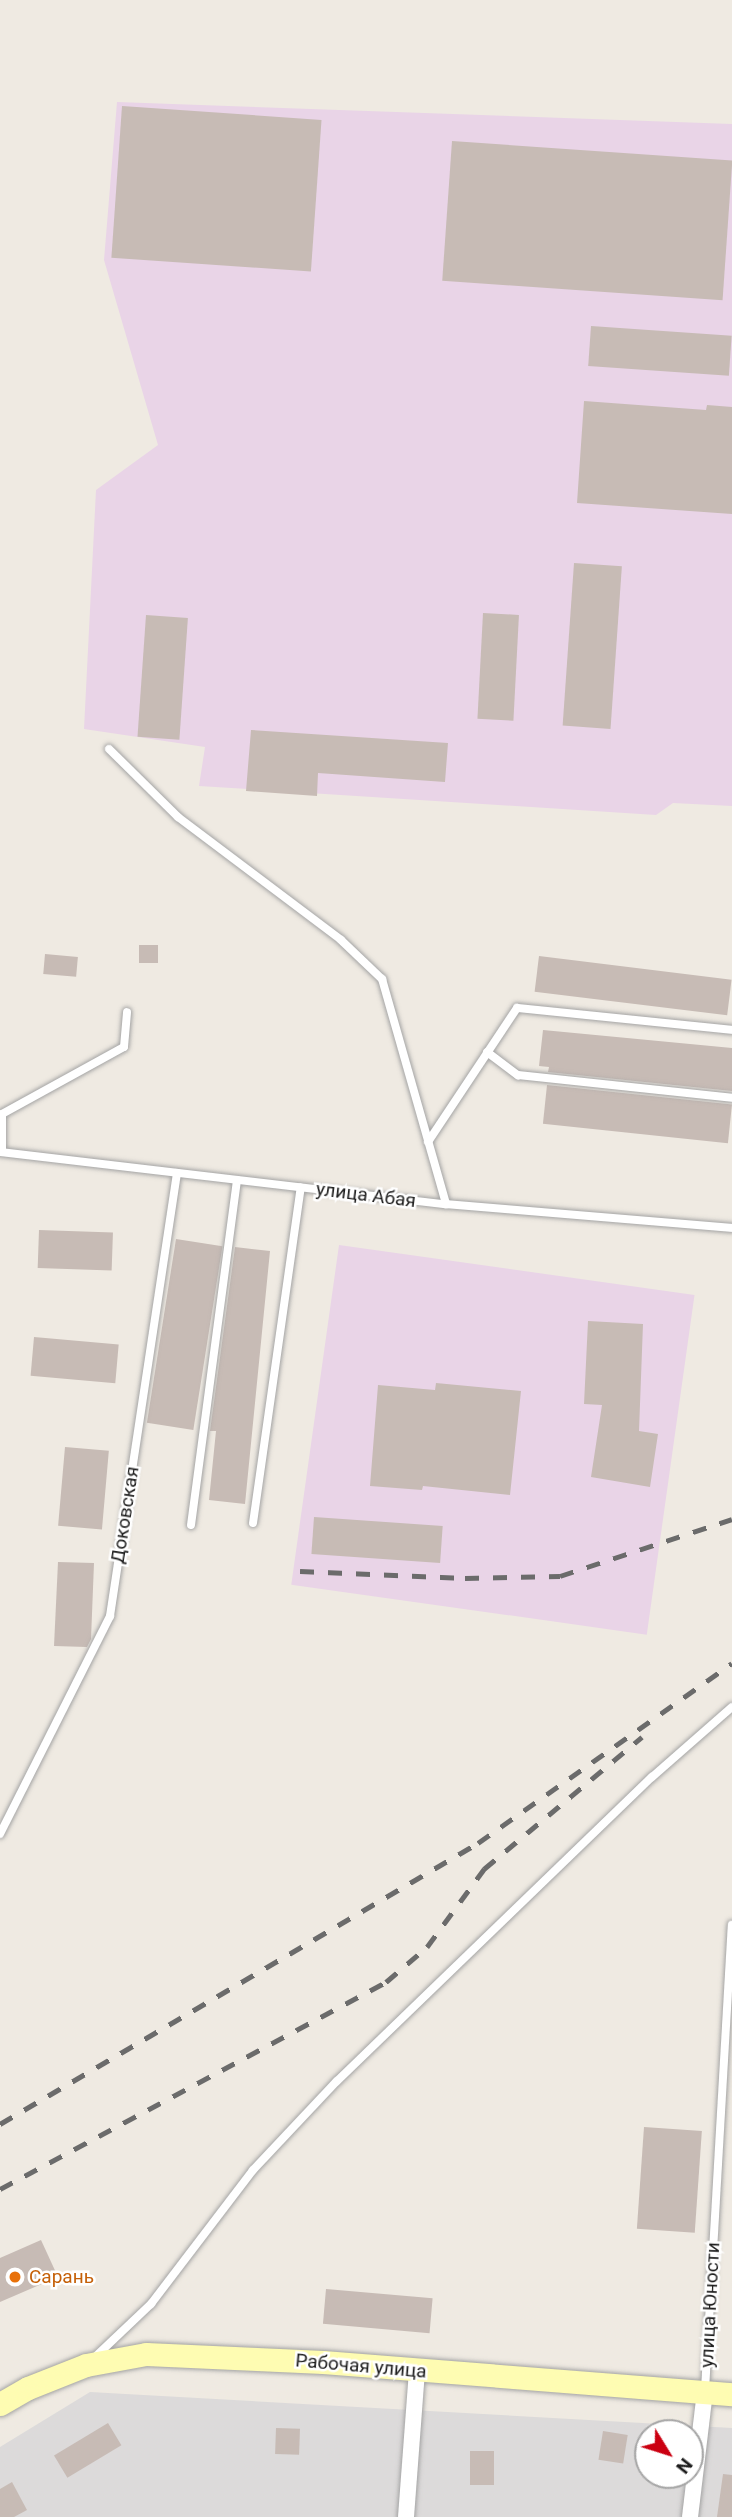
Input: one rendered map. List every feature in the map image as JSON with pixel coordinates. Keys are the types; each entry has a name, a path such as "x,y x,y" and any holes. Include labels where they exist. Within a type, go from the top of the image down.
{"main road":[{"name":"Рабочая улица","path":"0,2404 86,2365 146,2354 323,2362 732,2394"}],"street":[{"path":"407,2517 417,2371"},
{"name":"улица Юности","path":"690,2517 705,2391"}],"lane":[{"path":"109,750 178,817 341,940 382,979 446,1204"},
{"path":"428,1142 517,1008 732,1030"},
{"path":"1,1152 2,1114 124,1047 127,1012"},
{"path":"487,1052 517,1075 732,1098"},
{"name":"улица Абая","path":"1,1152 446,1204 732,1228"},
{"name":"Доковская","path":"0,1834 110,1616 177,1173"},
{"path":"191,1525 237,1180"},
{"path":"253,1523 301,1187"},
{"path":"86,2365 151,2305 253,2170 337,2081 652,1777 732,1707"},
{"name":"улица Юности","path":"705,2391 732,1925"}],"shaded area":[{"path":"117,102 732,124 732,806 673,803 656,815 199,786 205,747 84,729 96,490 158,445 104,260"},
{"path":"339,1245 695,1295 647,1635 291,1585"},
{"path":"90,2392 634,2423 634,2489 704,2489 704,2426 732,2428 732,2517 0,2517 0,2447"}],"building":[{"path":"122,106 322,120 311,272 111,258"},
{"path":"452,141 732,161 723,300 442,281"},
{"path":"591,326 732,336 729,376 588,366"},
{"path":"584,401 706,410 707,405 732,407 732,514 577,503"},
{"path":"574,563 622,566 611,729 563,726"},
{"path":"483,613 519,615 513,721 477,719"},
{"path":"146,615 188,618 179,740 137,737"},
{"path":"251,730 448,743 445,782 318,773 317,796 246,791"},
{"path":"139,945 158,945 158,963 139,963"},
{"path":"45,954 78,957 76,977 43,974"},
{"path":"539,956 732,980 727,1015 535,992"},
{"path":"543,1030 732,1048 732,1091 548,1072 549,1067 539,1066"},
{"path":"547,1085 732,1104 728,1143 543,1124"},
{"path":"39,1230 113,1233 112,1271 38,1268"},
{"path":"176,1239 222,1246 193,1430 147,1423"},
{"path":"235,1247 270,1251 245,1504 209,1500 216,1431 210,1431"},
{"path":"588,1321 643,1324 639,1431 658,1434 650,1487 591,1477 602,1405 584,1404"},
{"path":"34,1337 119,1344 115,1383 31,1376"},
{"path":"436,1383 521,1391 510,1495 423,1486 422,1490 370,1486 378,1385 435,1390"},
{"path":"65,1447 109,1451 102,1530 58,1526"},
{"path":"314,1517 443,1526 440,1563 311,1554"},
{"path":"58,1562 94,1563 91,1639 87,1647 54,1646"},
{"path":"644,2127 702,2131 695,2233 637,2229"},
{"path":"41,2240 58,2277 0,2302 0,2258"},
{"path":"326,2289 433,2298 430,2333 323,2324"},
{"path":"108,2423 121,2445 67,2478 54,2455"},
{"path":"276,2428 300,2429 299,2455 275,2454"},
{"path":"603,2431 628,2435 623,2464 598,2460"},
{"path":"470,2451 494,2451 494,2485 470,2485"},
{"path":"723,2474 732,2475 732,2517 717,2517"},
{"path":"12,2482 27,2510 14,2517 0,2517 0,2489"}],"railway":[{"path":"300,1571 465,1578 560,1576 732,1519"},
{"path":"0,2124 478,1843 732,1663"},
{"path":"0,2189 386,1982 427,1947 484,1869 642,1737"}],"place":[{"name":"Сарань","path":"15,2277"}]}
